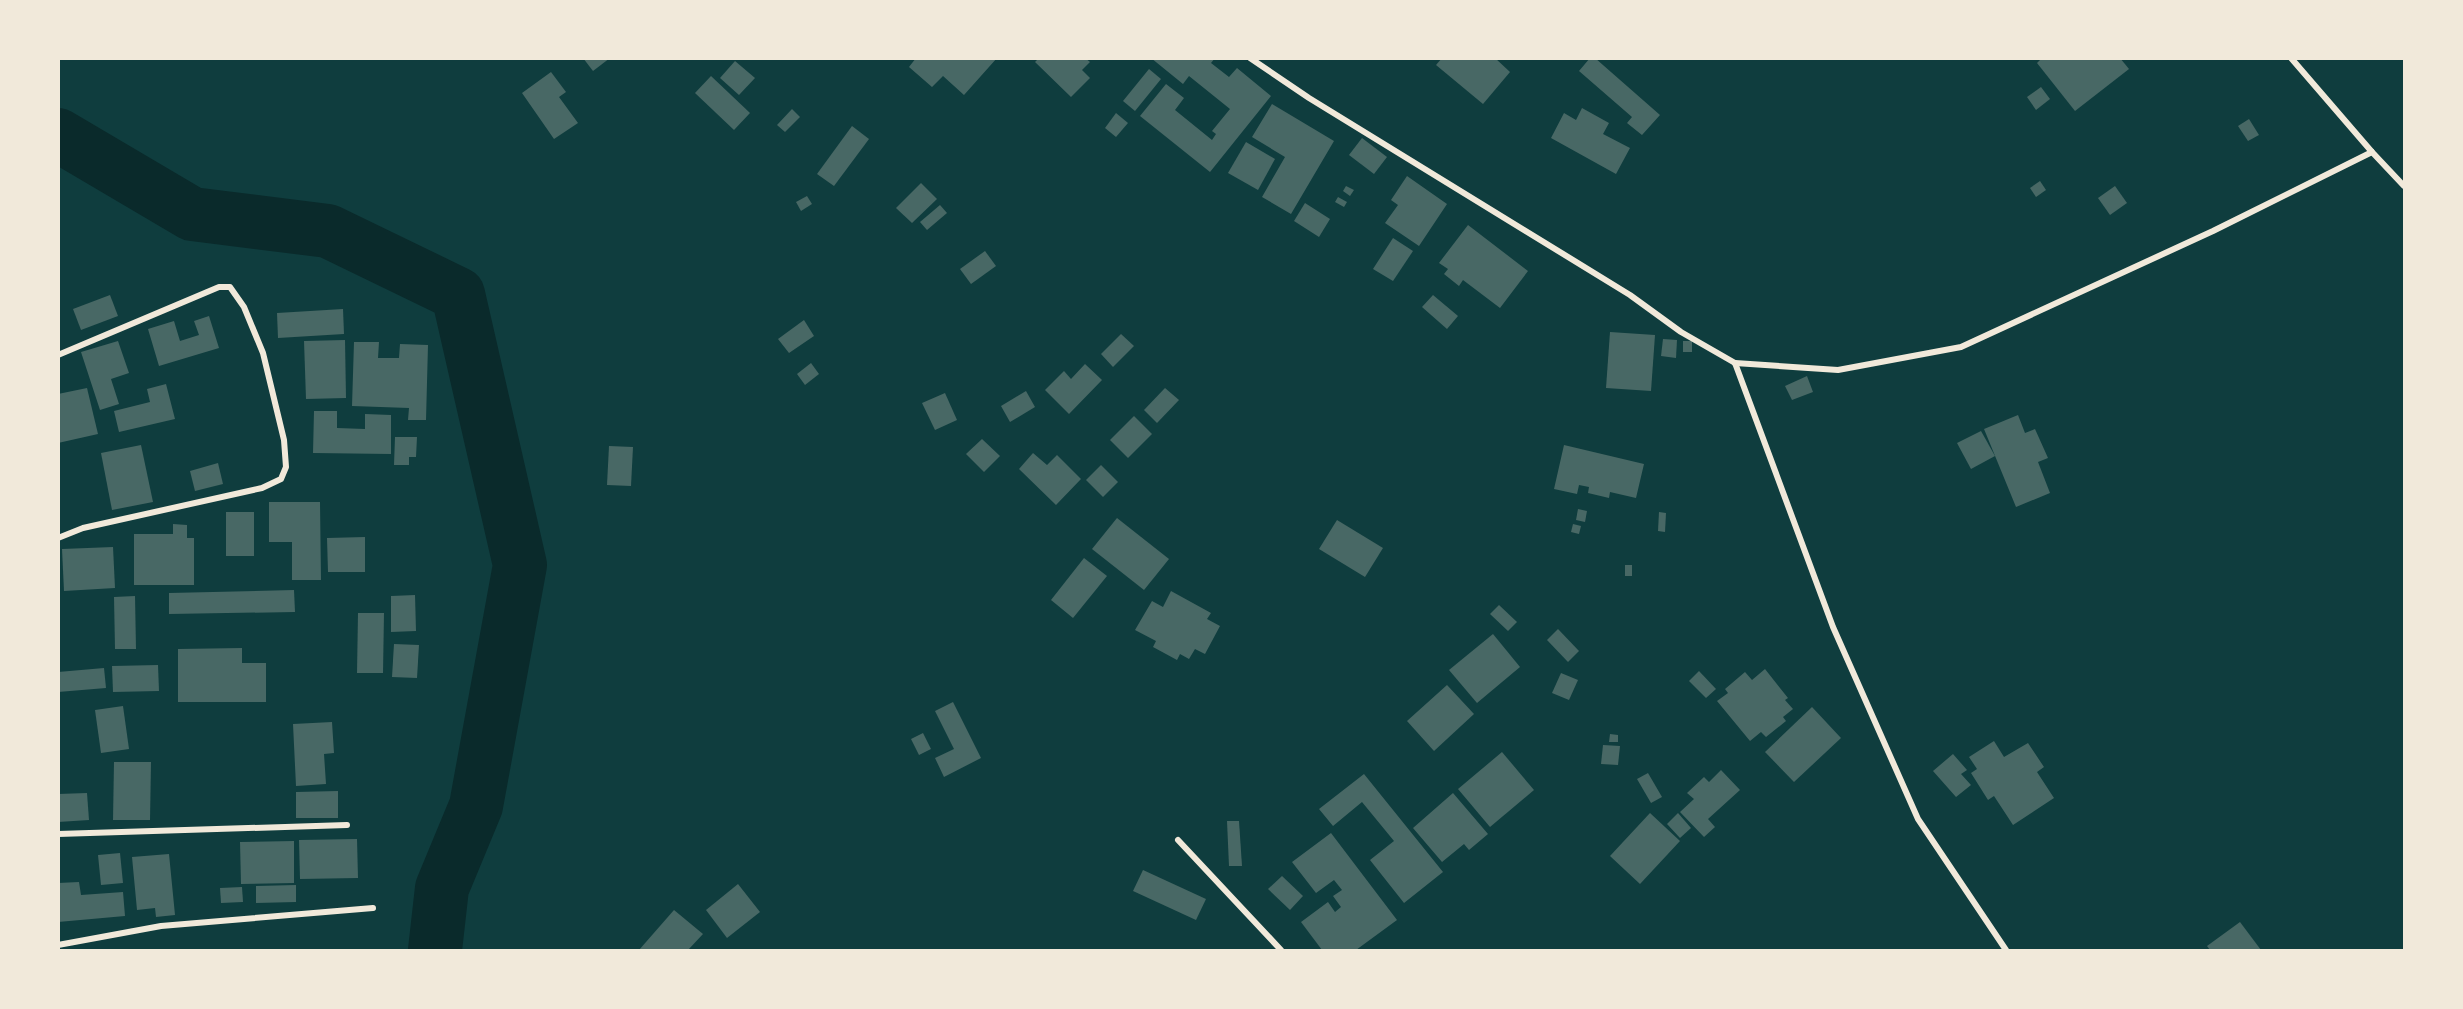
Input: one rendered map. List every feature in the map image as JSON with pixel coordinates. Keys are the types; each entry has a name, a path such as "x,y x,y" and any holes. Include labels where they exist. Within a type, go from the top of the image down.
{"street":[{"path":"1250,58 1309,98 1630,295 1681,332 1735,363 1838,370 1961,346 2213,231 2372,152"},
{"path":"2291,58 2404,186"},
{"path":"58,355 219,287 230,287 244,306 263,353 284,440 286,467 281,479 262,488 83,528 58,538"},
{"path":"1735,363 1833,627 1918,819 2006,951"},
{"path":"58,834 347,825"},
{"path":"1178,840 1281,951"},
{"path":"58,945 161,926 373,908"}],"building":[{"path":"583,58 610,58 593,71"},
{"path":"916,58 997,58 964,95 943,76 932,87 909,67"},
{"path":"1039,58 1085,58 1090,62 1082,70 1090,78 1071,97 1035,62"},
{"path":"1151,58 1215,58 1211,63 1229,77 1237,68 1271,96 1210,172 1140,116 1166,84 1184,98 1175,110 1212,140 1216,134 1212,131 1230,109 1189,76 1183,84"},
{"path":"1442,58 1495,58 1510,72 1483,104 1436,65"},
{"path":"1590,58 1595,58 1660,115 1642,135 1627,123 1632,117 1579,71"},
{"path":"2042,58 2120,58 2129,69 2075,111 2037,63"},
{"path":"735,61 755,78 739,95 720,78"},
{"path":"1149,69 1161,79 1135,111 1123,101"},
{"path":"551,72 566,92 559,97 578,123 554,139 522,93"},
{"path":"711,76 750,113 734,130 695,93"},
{"path":"2041,87 2050,99 2036,110 2027,97"},
{"path":"1272,104 1334,141 1291,214 1262,197 1285,157 1252,137"},
{"path":"1582,108 1609,123 1603,134 1630,148 1616,174 1551,138 1564,113 1576,120"},
{"path":"792,109 800,117 785,132 777,125"},
{"path":"1116,113 1128,123 1116,137 1105,128"},
{"path":"2249,119 2259,135 2248,141 2238,126"},
{"path":"852,126 869,139 834,186 817,174"},
{"path":"1362,138 1387,157 1374,174 1349,155"},
{"path":"1246,142 1275,159 1258,190 1228,173"},
{"path":"1407,176 1447,204 1419,246 1385,223 1398,205 1391,200"},
{"path":"2040,181 2046,190 2036,197 2030,188"},
{"path":"921,183 937,199 912,223 896,208"},
{"path":"1346,186 1354,190 1350,196 1343,191"},
{"path":"2115,186 2127,203 2110,215 2098,198"},
{"path":"807,196 812,204 801,211 796,202"},
{"path":"1338,197 1347,202 1344,207 1335,202"},
{"path":"1305,203 1330,219 1319,237 1294,221"},
{"path":"940,205 947,213 927,230 920,222"},
{"path":"1468,225 1528,271 1500,308 1463,280 1459,286 1444,274 1448,269 1439,263"},
{"path":"1393,238 1413,251 1393,281 1373,269"},
{"path":"985,251 996,266 971,284 960,269"},
{"path":"110,295 118,316 81,330 73,309"},
{"path":"1433,295 1458,316 1447,329 1422,307"},
{"path":"343,309 344,334 278,338 277,313"},
{"path":"209,316 219,348 159,366 148,329 174,321 180,341 199,335 194,321"},
{"path":"804,320 814,336 789,353 778,339"},
{"path":"1610,332 1655,335 1651,391 1606,388"},
{"path":"1121,334 1134,346 1113,367 1101,354"},
{"path":"1663,339 1677,340 1676,358 1661,356"},
{"path":"345,340 346,398 306,399 304,341"},
{"path":"118,341 129,373 111,379 119,404 100,410 81,352"},
{"path":"1683,341 1692,341 1692,352 1683,352"},
{"path":"354,342 379,342 378,358 399,358 400,344 428,345 426,420 408,420 409,408 352,406"},
{"path":"811,363 819,374 805,385 797,374"},
{"path":"1085,364 1102,380 1069,414 1045,390 1064,371 1071,379"},
{"path":"1807,376 1813,392 1792,400 1785,386"},
{"path":"166,384 175,419 119,432 114,411 150,402 147,389"},
{"path":"87,388 98,434 58,443 58,394"},
{"path":"1165,388 1179,400 1157,423 1144,410"},
{"path":"1026,391 1035,407 1010,422 1001,406"},
{"path":"945,393 957,420 935,430 922,403"},
{"path":"314,411 337,411 337,428 365,429 365,414 391,415 391,454 313,453"},
{"path":"2018,415 2025,433 2035,429 2048,458 2038,462 2050,493 2016,507 1984,429"},
{"path":"1134,416 1152,434 1128,458 1110,440"},
{"path":"1981,431 1995,456 1971,469 1957,443"},
{"path":"395,437 417,437 416,457 409,457 409,465 394,465"},
{"path":"982,439 1000,456 984,472 966,454"},
{"path":"141,445 153,502 112,510 101,453"},
{"path":"1564,445 1644,464 1636,498 1610,492 1609,498 1588,493 1589,487 1579,485 1577,494 1554,489"},
{"path":"609,446 633,447 631,486 607,485"},
{"path":"1033,453 1047,465 1057,455 1081,479 1056,505 1019,469"},
{"path":"218,463 223,484 195,491 190,471"},
{"path":"1101,465 1118,482 1103,497 1086,480"},
{"path":"269,502 320,502 321,580 292,580 292,542 269,542"},
{"path":"1578,509 1587,511 1585,522 1576,520"},
{"path":"226,512 254,512 254,556 226,556"},
{"path":"1659,512 1666,513 1665,532 1658,531"},
{"path":"1117,518 1169,559 1144,590 1092,549"},
{"path":"1337,520 1383,548 1365,577 1319,549"},
{"path":"173,524 187,525 187,538 194,538 194,585 134,585 134,534 173,534"},
{"path":"1573,524 1581,526 1579,534 1571,532"},
{"path":"365,537 365,572 328,572 327,538"},
{"path":"113,547 115,588 64,591 62,549"},
{"path":"1084,558 1107,576 1073,618 1051,600"},
{"path":"1625,565 1632,565 1632,576 1625,576"},
{"path":"294,590 295,612 169,614 169,593"},
{"path":"1171,591 1211,613 1207,619 1220,626 1205,654 1195,649 1189,659 1180,654 1177,660 1153,647 1156,641 1135,630 1152,601 1163,607"},
{"path":"415,595 416,631 391,632 391,596"},
{"path":"135,596 136,649 115,649 114,597"},
{"path":"1499,605 1517,622 1508,631 1490,614"},
{"path":"358,613 384,613 383,673 357,673"},
{"path":"1558,629 1579,651 1568,662 1547,640"},
{"path":"1493,634 1520,667 1477,703 1449,670"},
{"path":"394,644 419,645 417,678 392,677"},
{"path":"242,648 242,663 266,663 266,702 178,702 178,649"},
{"path":"158,665 159,691 113,692 112,666"},
{"path":"104,668 106,688 58,692 58,672"},
{"path":"1765,669 1788,698 1785,700 1793,709 1783,717 1786,721 1766,737 1761,732 1750,741 1717,701 1728,693 1725,689 1745,672 1752,680"},
{"path":"1699,671 1716,689 1706,698 1689,681"},
{"path":"1561,673 1578,680 1569,700 1552,693"},
{"path":"1447,685 1474,714 1434,751 1407,721"},
{"path":"953,702 981,758 944,777 935,758 954,749 935,711"},
{"path":"123,706 129,749 101,753 95,710"},
{"path":"1812,707 1841,738 1794,782 1765,752"},
{"path":"332,722 334,753 324,754 326,784 296,786 293,724"},
{"path":"923,733 931,749 919,755 911,739"},
{"path":"1610,734 1618,735 1618,742 1609,742"},
{"path":"1994,741 2004,757 2028,743 2044,767 2037,772 2054,798 2013,825 1994,796 1988,800 1971,773 1977,769 1969,757"},
{"path":"1603,745 1620,746 1618,765 1601,764"},
{"path":"1502,752 1534,790 1490,827 1458,789"},
{"path":"1953,754 1967,770 1961,774 1971,785 1956,797 1933,771"},
{"path":"114,762 151,762 150,820 113,820"},
{"path":"1721,770 1740,790 1708,819 1715,827 1704,837 1680,812 1694,799 1687,793 1704,777 1709,782"},
{"path":"1648,773 1662,797 1651,803 1637,779"},
{"path":"1364,774 1443,872 1404,903 1370,860 1394,841 1362,802 1333,826 1319,809"},
{"path":"338,791 338,818 296,818 296,792"},
{"path":"87,793 89,820 58,822 58,794"},
{"path":"1453,793 1488,834 1469,850 1464,844 1442,862 1413,828"},
{"path":"1650,813 1680,841 1640,884 1610,856"},
{"path":"1678,813 1691,828 1680,838 1667,824"},
{"path":"1227,821 1239,821 1242,866 1229,866"},
{"path":"1331,833 1397,920 1356,950 1322,950 1301,922 1328,902 1335,912 1341,907 1333,896 1342,890 1334,880 1316,893 1292,862"},
{"path":"357,839 358,878 300,879 299,840"},
{"path":"294,841 294,883 241,884 240,842"},
{"path":"120,853 123,883 101,885 98,855"},
{"path":"169,854 175,915 156,917 155,908 137,910 132,857"},
{"path":"1143,870 1206,899 1196,920 1133,891"},
{"path":"1282,876 1303,896 1290,910 1268,889"},
{"path":"79,882 81,895 123,892 125,916 58,922 58,883"},
{"path":"738,884 760,912 727,938 706,910"},
{"path":"296,885 296,902 256,903 256,886"},
{"path":"242,887 243,902 221,903 220,888"},
{"path":"674,910 703,934 688,950 639,950"},
{"path":"2240,922 2261,950 2210,950 2207,946"}],"waterway":[{"path":"58,135 192,214 328,231 458,294 520,565 476,806 442,888 435,950"}]}
